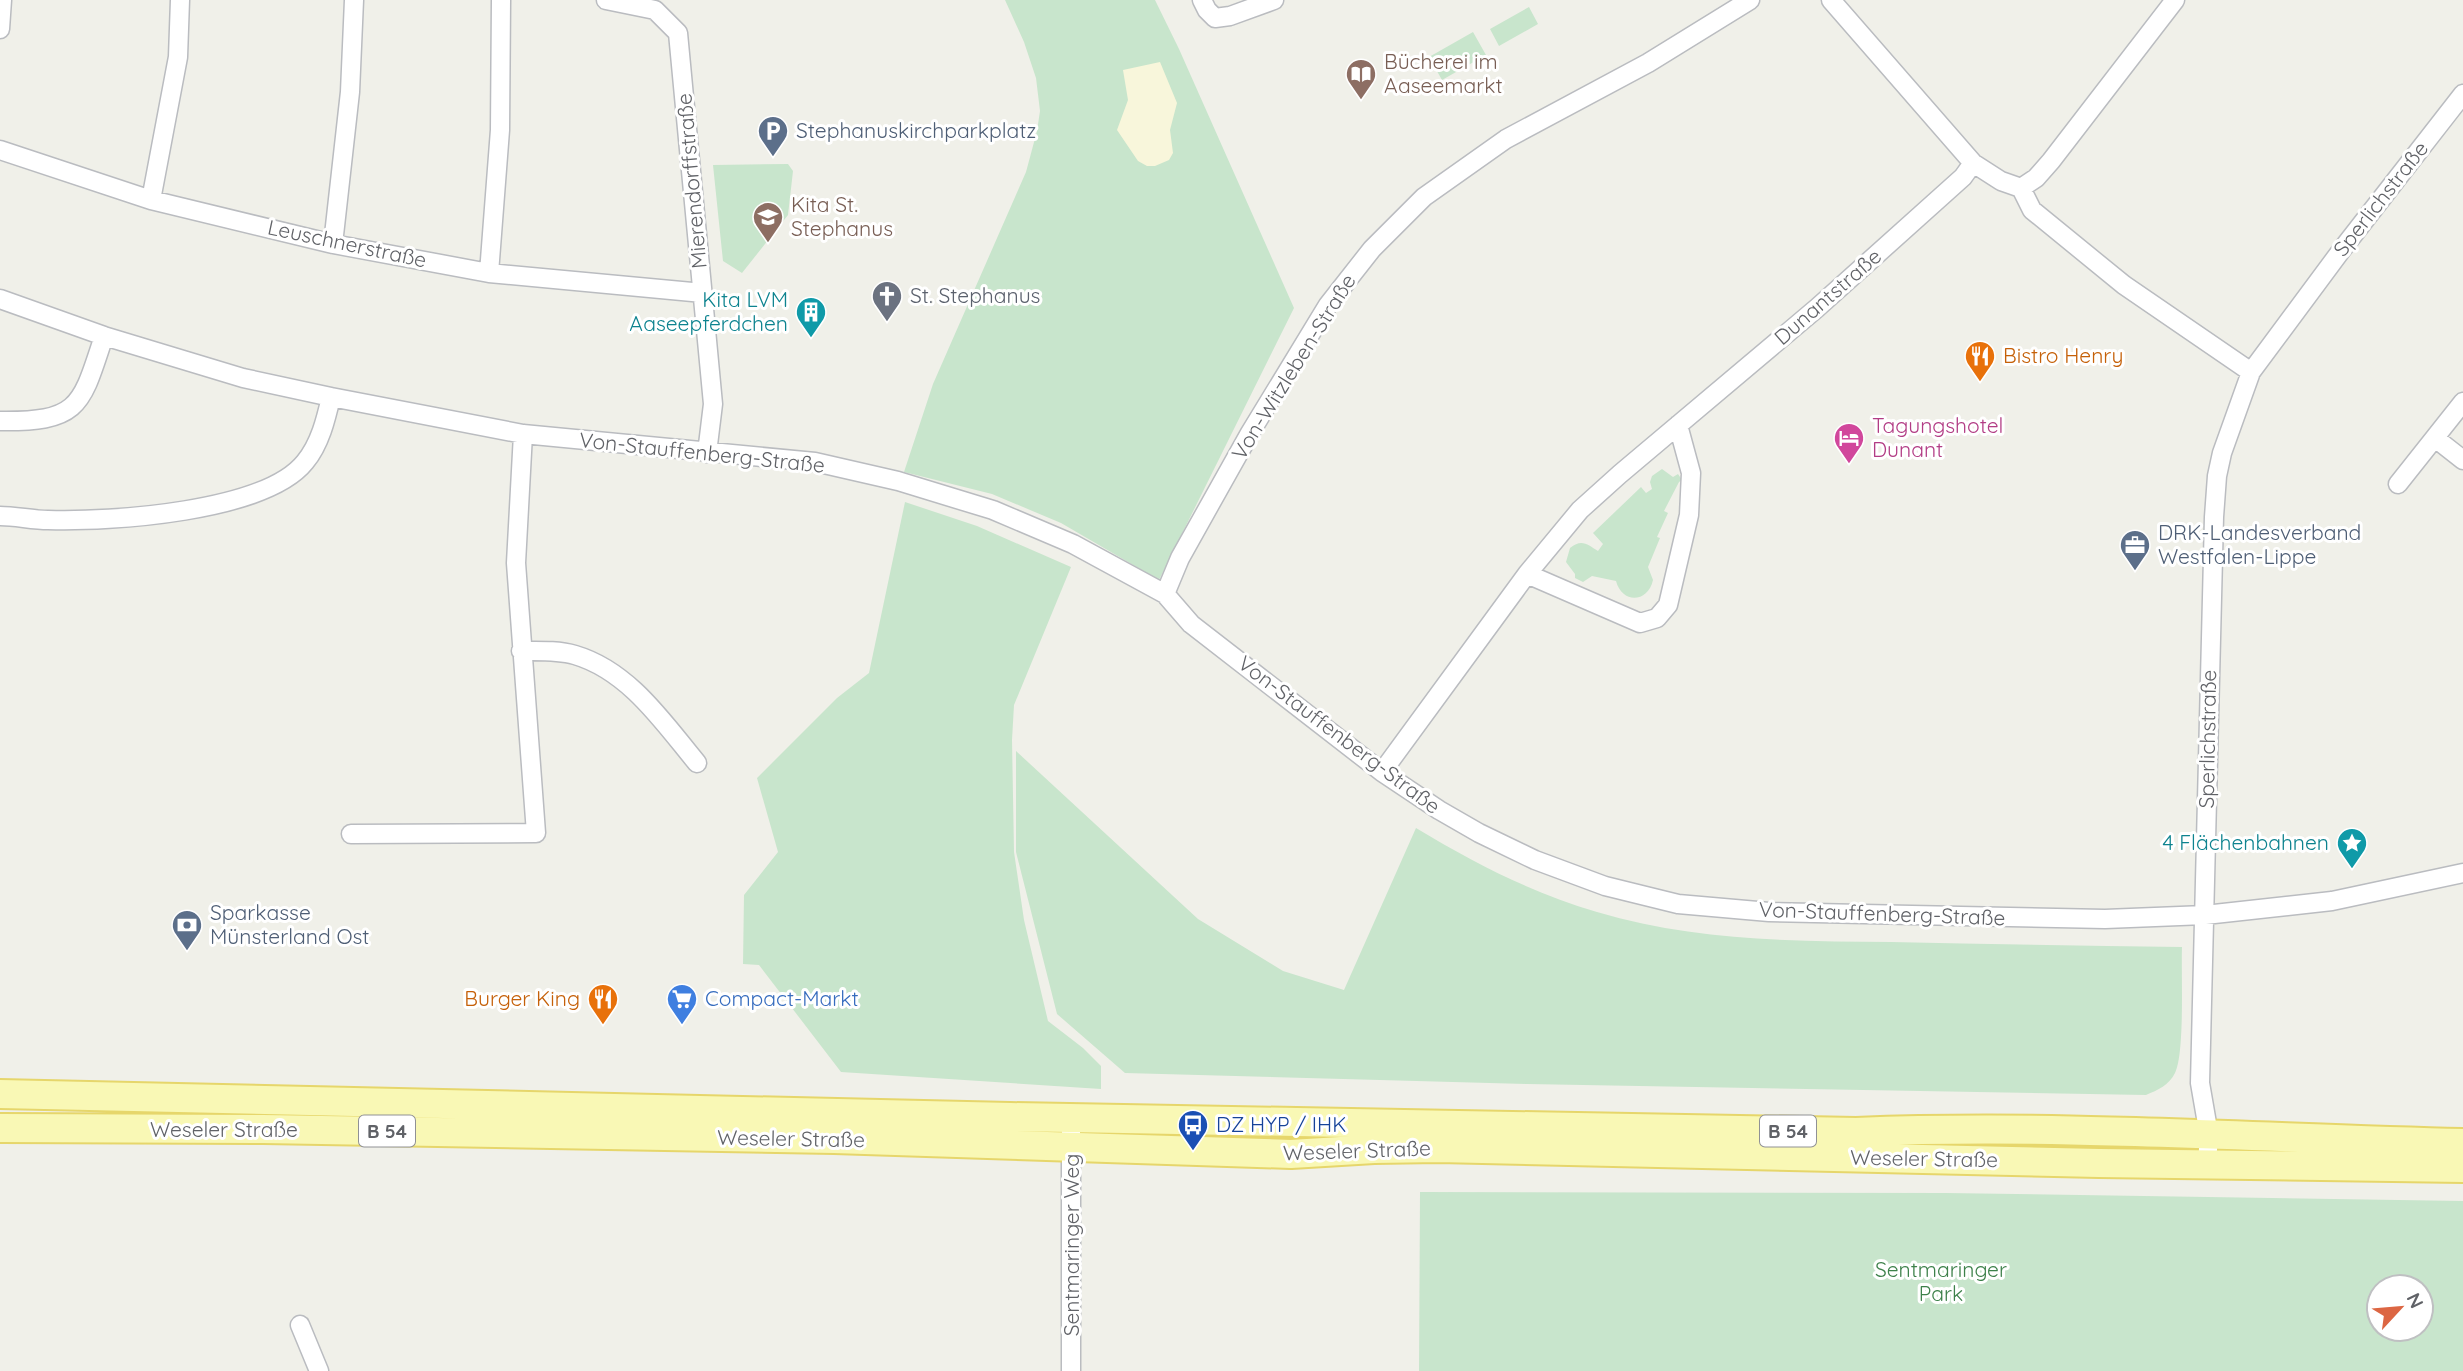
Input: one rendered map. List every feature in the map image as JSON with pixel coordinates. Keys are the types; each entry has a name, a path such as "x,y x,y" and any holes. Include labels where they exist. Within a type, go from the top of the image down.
{"main road":[{"name":"Weseler Straße","path":"0,1094 1071,1118 1856,1132 1957,1129 2463,1143"},
{"name":"Weseler Straße","path":"0,1128 263,1129 834,1139 1072,1149 1291,1154 1439,1148 2463,1168"}],"street":[{"path":"0,29 2,0"},
{"path":"151,200 178,57 180,0"},
{"path":"333,244 350,92 354,0"},
{"path":"489,273 500,130 501,0"},
{"name":"Mierendorffstraße","path":"606,0 655,10 678,33 713,404 707,453"},
{"path":"1202,0 1215,18 1230,16 1274,0"},
{"name":"Von-Witzleben-Straße","path":"1165,594 1180,558 1250,433 1328,305 1372,249 1424,197 1506,139 1648,63 1750,0"},
{"path":"1831,0 1973,163 2001,181 2021,188 2032,210 2124,285 2251,372"},
{"path":"2021,188 2036,178 2051,161 2175,0"},
{"name":"Sperlichstraße","path":"2207,1163 2209,1135 2200,1083 2209,666 2216,489 2222,453 2251,372 2463,94"},
{"name":"Leuschnerstraße","path":"0,150 151,200 333,244 489,273 703,293"},
{"name":"Dunantstraße","path":"1382,772 1527,574 1580,510 1838,289 1963,177 1973,163"},
{"name":"Von-Stauffenberg-Straße","path":"0,299 104,336 243,378 331,397 523,434 815,462 898,481 993,510 1073,544 1165,594 1191,624 1382,772 1438,810 1535,860 1605,886 1678,904 1769,912 2105,919 2205,915 2332,901 2463,873"},
{"path":"0,421 47,420 70,409 81,397 90,378 104,336"},
{"path":"0,516 46,520 150,516 206,506 276,484 294,473 306,461 326,421 331,397"},
{"path":"2398,484 2463,402"},
{"path":"1527,574 1640,623 1657,618 1668,605 1689,515 1691,473 1678,425"},
{"path":"351,834 536,833 516,563 523,434"},
{"path":"2435,438 2463,460"},
{"path":"521,651 575,655 599,665 640,696 696,763"},
{"name":"Sentmaringer Weg","path":"1071,1118 1071,1371"},
{"path":"300,1325 319,1371"}],"green space":[{"path":"1005,0 1155,0 1294,308 1159,580 1061,523 992,494 904,472 933,384 1026,172 1037,131 1040,111 1036,78 1024,42"},
{"path":"1529,7 1538,24 1499,46 1490,29"},
{"path":"1473,32 1486,55 1442,80 1429,57"},
{"path":"788,164 793,171 788,215 742,273 723,261 713,165"},
{"path":"1662,469 1673,477 1678,474 1682,480 1664,511 1668,513 1648,567 1653,580 1650,588 1635,598 1624,594 1616,581 1592,576 1583,582 1575,578 1566,562 1570,548 1581,543 1598,551 1603,544 1593,533 1641,487 1646,493 1652,489 1652,476"},
{"path":"905,502 977,526 1071,567 1014,705 1014,852 1024,920 1048,1021 1101,1066 1101,1089 841,1072 759,965 743,964 744,895 778,852 757,778 837,698 869,673"},
{"path":"1016,751 1198,919 1283,971 1344,990 1416,828 1482,865 1549,896 1633,922 1670,929 1780,940 2182,947 2178,1063 2170,1081 2146,1095 1527,1084 1125,1073 1057,1014 1016,852"},
{"name":"Sentmaringer Park","path":"1420,1192 1946,1193 2463,1201 2463,1371 1419,1371"}],"sand":[{"path":"1160,62 1177,103 1170,130 1173,153 1169,160 1155,166 1147,166 1138,161 1117,130 1128,100 1123,70"}],"place":[{"name":"Bücherei im Aaseemarkt","path":"1361,101"},
{"name":"Stephanuskirchparkplatz","path":"773,158"},
{"name":"Kita St. Stephanus","path":"768,244"},
{"name":"St. Stephanus","path":"887,323"},
{"name":"Kita LVM Aaseepferdchen","path":"811,339"},
{"name":"Bistro Henry","path":"1980,383"},
{"name":"Tagungshotel Dunant","path":"1849,465"},
{"name":"DRK-Landesverband Westfalen-Lippe","path":"2135,572"},
{"name":"4 Flächenbahnen","path":"2352,870"},
{"name":"Sparkasse Münsterland Ost","path":"187,952"},
{"name":"Burger King","path":"603,1026"},
{"name":"Compact-Markt","path":"682,1026"},
{"name":"DZ HYP / IHK","path":"1193,1152"}]}
